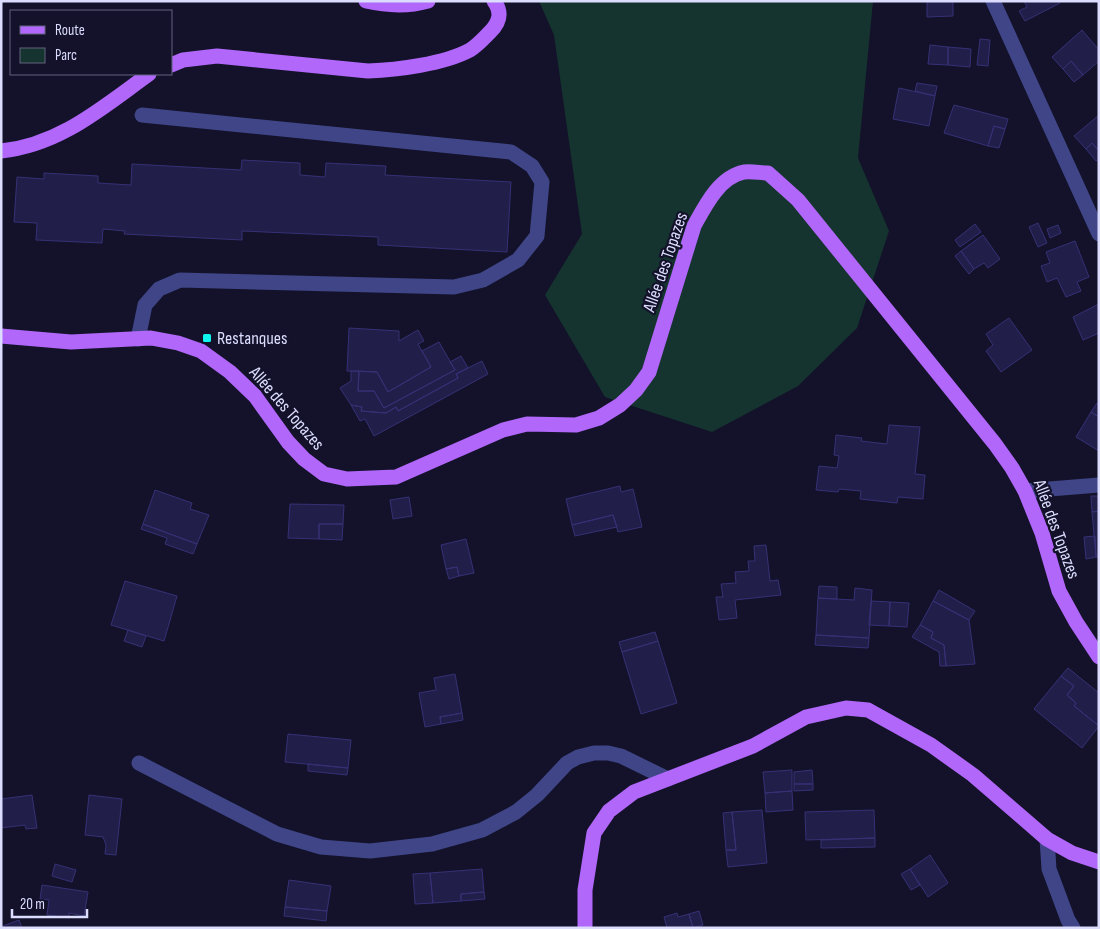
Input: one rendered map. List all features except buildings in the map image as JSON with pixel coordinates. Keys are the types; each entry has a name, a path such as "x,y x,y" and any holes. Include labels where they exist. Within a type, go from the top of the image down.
{"main road":[{"path":"366,1 384,5 411,6 428,1"},
{"path":"172,65 183,60 217,56 368,71 409,67 447,58 470,49 493,29 499,19 499,8 494,1"},
{"path":"1,151 41,143 66,131 149,75"},
{"name":"Allée des Topazes","path":"1,336 71,342 151,338 178,343 201,351 230,372 255,396 288,442 304,459 324,474 347,479 396,477 503,430 527,424 576,425 599,418 620,406 636,390 648,372 694,226 706,204 719,187 731,177 744,172 768,173 798,200 995,444 1012,468 1025,491 1042,533 1060,591 1076,622 1099,657"},
{"path":"585,928 585,890 594,833 609,811 634,792 753,746 806,717 846,708 868,710 931,744 973,775 1048,839 1072,853 1099,862"}],"street":[{"path":"992,1 1099,234"},
{"path":"138,339 145,305 159,289 180,280 454,287 484,280 518,260 537,236 542,182 532,166 511,152 142,115"},
{"path":"1025,491 1099,485"},
{"path":"139,763 277,834 321,847 370,851 432,844 482,830 523,806 537,795 566,763 578,757 594,754 621,756 668,779"},
{"path":"1048,839 1049,869 1068,920 1073,928"}],"green space":[{"path":"539,1 873,1 858,158 889,231 857,328 798,386 712,432 605,397 545,295 582,234 554,35"}],"place":[{"name":"Restanques","path":"207,338"}]}
